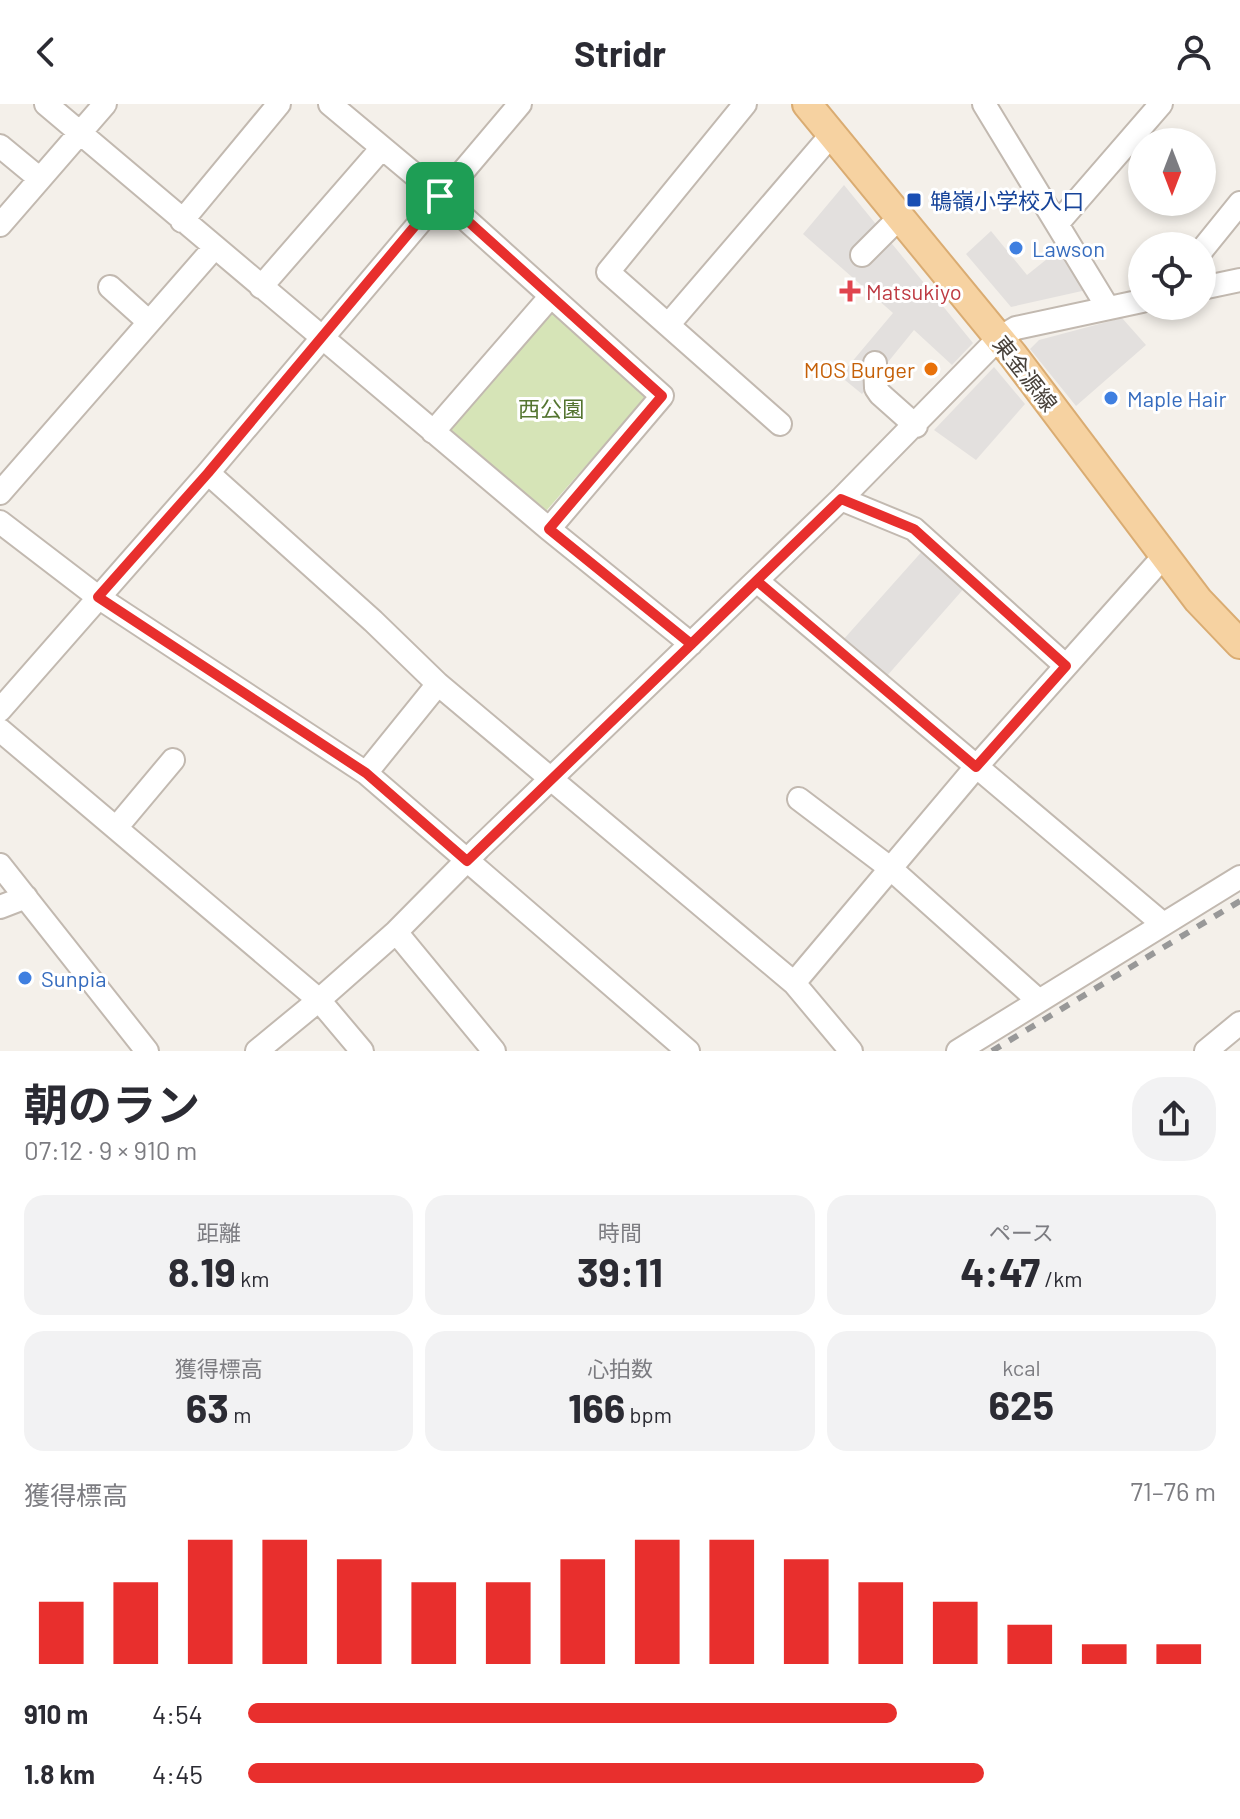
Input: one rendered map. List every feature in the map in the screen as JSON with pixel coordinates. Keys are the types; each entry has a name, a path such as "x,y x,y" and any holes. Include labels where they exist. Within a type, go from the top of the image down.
{"main road":[{"name":"東金源線","path":"807,104 999,338 1198,600 1240,644"}],"street":[{"path":"46,104 433,432 691,644"},
{"path":"0,225 105,104"},
{"path":"182,221 279,104"},
{"path":"330,104 440,196 662,396 549,529"},
{"path":"745,104 608,272 780,424"},
{"path":"984,104 1108,308"},
{"path":"1057,224 1161,104"},
{"path":"0,710 208,473 440,196 506,109"},
{"path":"668,325 832,134"},
{"path":"0,146 40,179"},
{"path":"261,287 382,148"},
{"path":"1216,233 1240,203"},
{"path":"862,255 900,217"},
{"path":"0,493 214,248"},
{"path":"1216,285 1240,280"},
{"path":"110,287 149,322"},
{"path":"433,432 551,296"},
{"path":"257,1051 396,932 916,426 999,338 1016,328 1128,304"},
{"path":"875,363 876,388 916,426"},
{"path":"208,473 373,621 438,684 794,983 851,1051"},
{"path":"841,499 914,529 1066,666"},
{"path":"0,522 98,597 366,773 681,1049"},
{"path":"794,983 976,767 1164,556"},
{"path":"757,581 1163,924"},
{"path":"366,773 438,684"},
{"path":"0,730 319,1000 362,1051"},
{"path":"116,828 173,760"},
{"path":"799,799 890,868 1039,1001"},
{"path":"0,865 147,1051"},
{"path":"958,1051 1240,877"},
{"path":"0,907 26,897"},
{"path":"396,932 494,1051"},
{"path":"1206,1051 1240,1023"}],"green space":[{"name":"西公園","path":"552,309 650,393 546,511 450,429"}],"shaded area":[{"path":"844,185 973,343 952,365 914,330 862,394 840,376 893,313 803,234"},
{"path":"991,231 1027,275 1062,247 1088,287 1011,307 966,254"},
{"path":"1122,318 1146,345 1076,406 1030,349 1039,340"},
{"path":"994,367 1025,404 976,460 934,430"},
{"path":"925,548 967,585 886,677 843,640"}],"railway":[{"path":"992,1051 1240,901"}],"place":[{"name":"鵇嶺小学校入口","path":"914,200"},
{"name":"Lawson","path":"1016,248"},
{"name":"Matsukiyo","path":"850,291"},
{"name":"MOS Burger","path":"931,369"},
{"name":"Maple Hair","path":"1111,398"},
{"name":"Sunpia","path":"25,978"}],"route":[{"path":"440,196 662,396 549,529 691,644 841,499 914,529 1066,666 976,767 757,581 467,861 366,773 98,597 208,473 440,196"}]}
